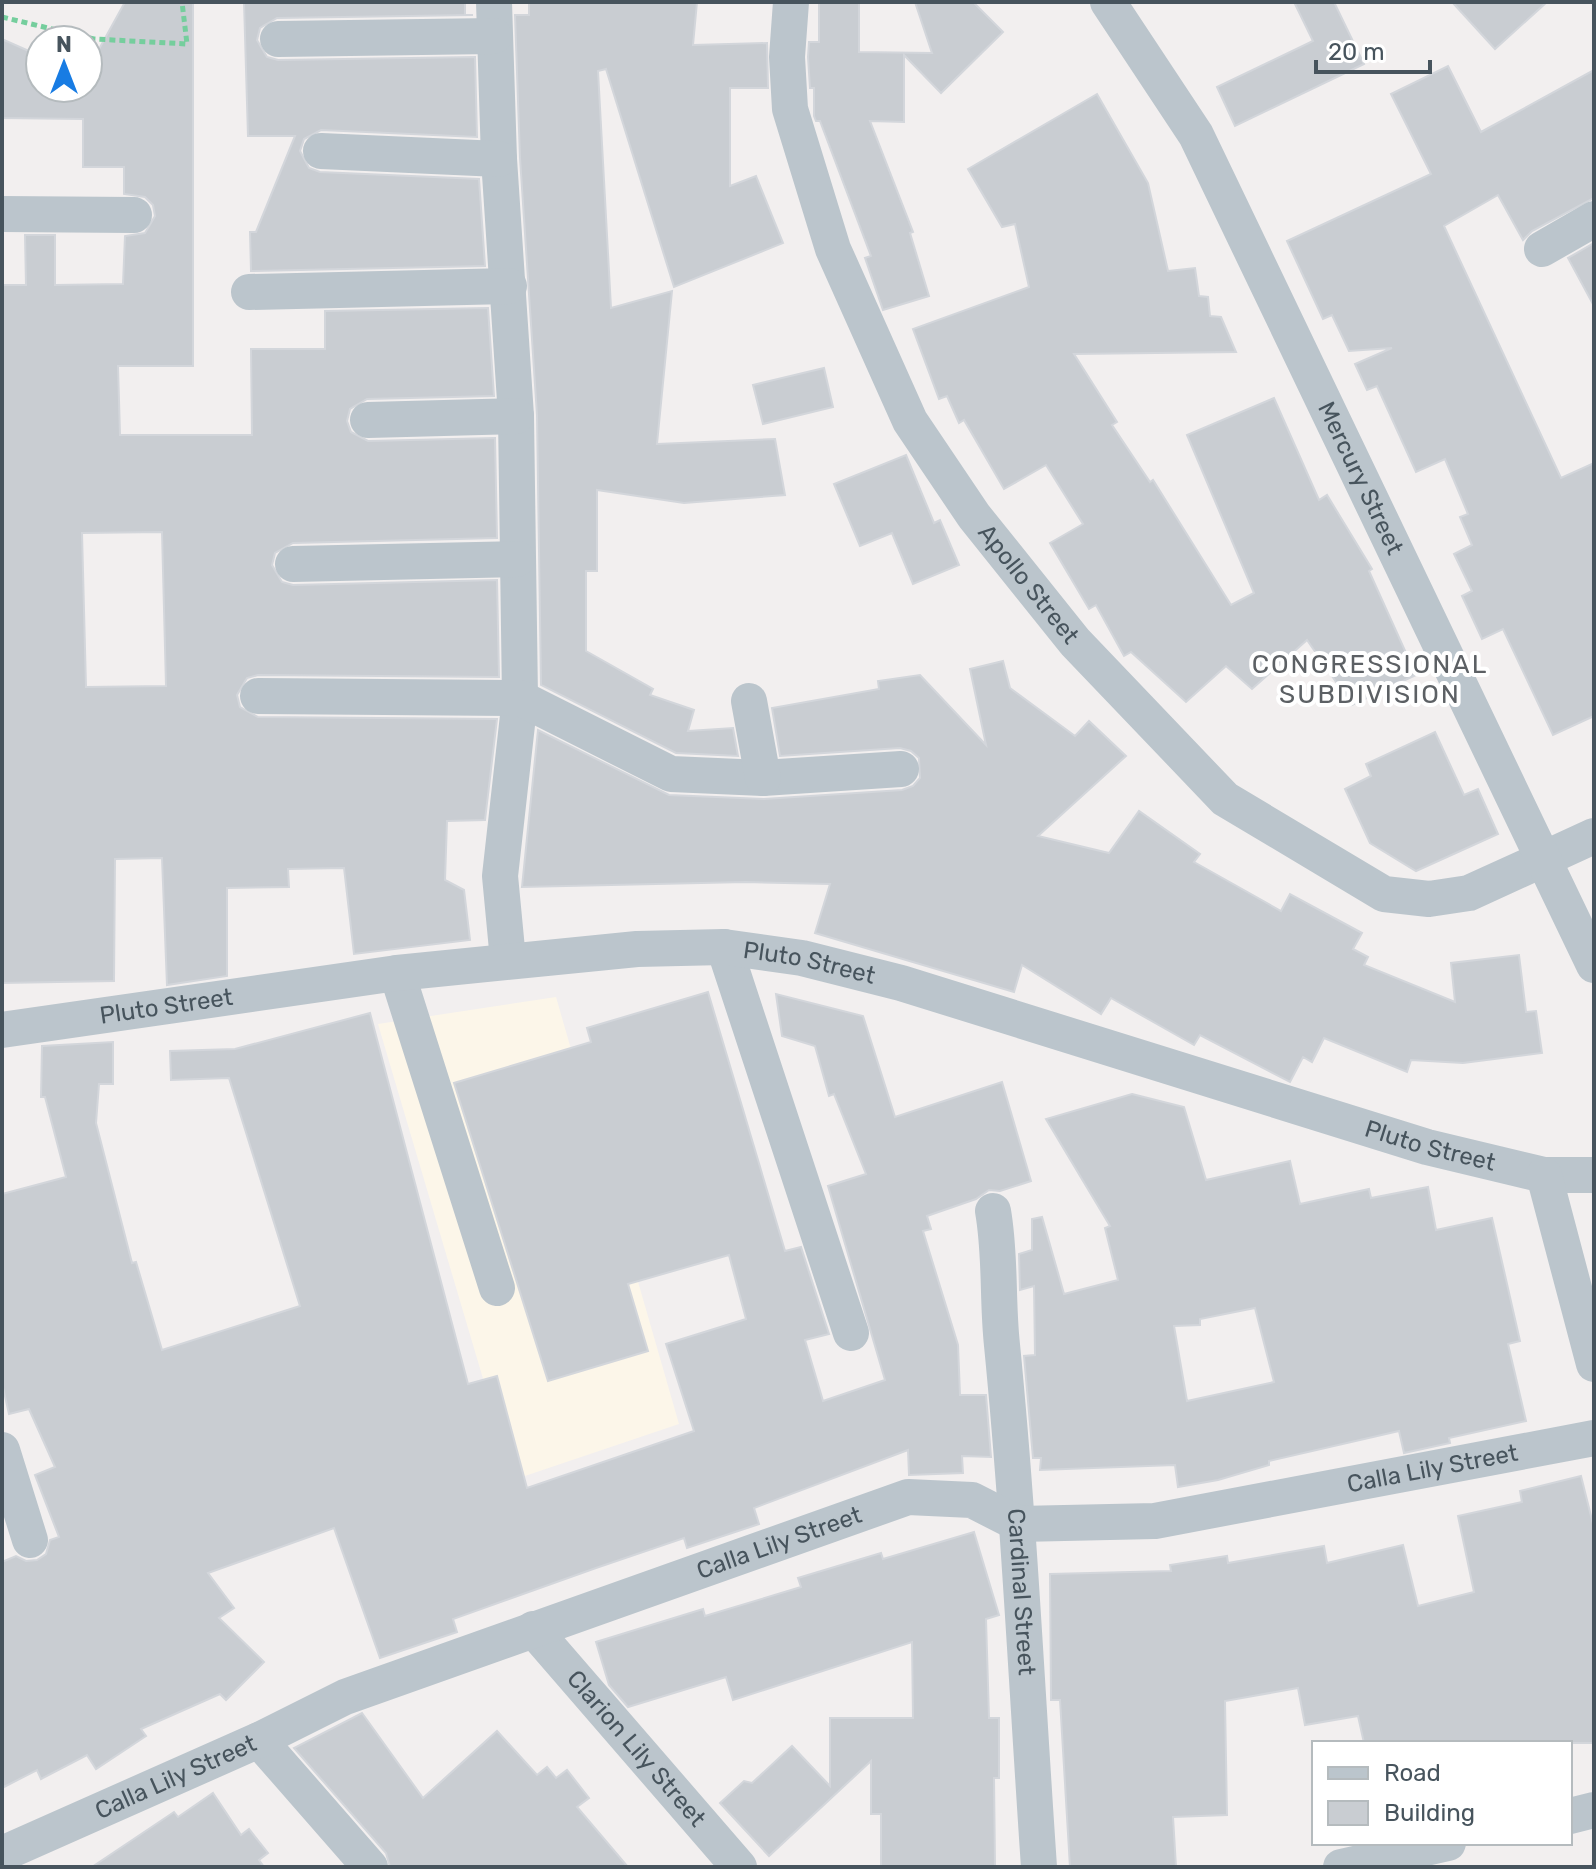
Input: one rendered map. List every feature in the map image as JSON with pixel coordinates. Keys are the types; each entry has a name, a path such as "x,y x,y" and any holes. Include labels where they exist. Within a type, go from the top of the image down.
{"street":[{"name":"Apollo Street","path":"791,2 787,57 790,109 833,249 910,421 974,516 1075,642 1225,799 1384,894 1429,899 1469,893 1594,836"},
{"name":"Mercury Street","path":"1108,2 1196,135 1594,965"},
{"path":"278,39 494,19 499,159 516,416 520,698 500,876 508,960"},
{"path":"321,151 499,159"},
{"path":"2,214 134,215"},
{"path":"1542,249 1594,219"},
{"path":"249,292 509,286"},
{"path":"368,420 516,416"},
{"path":"293,564 517,559"},
{"path":"258,696 520,698 671,774 763,778 901,769"},
{"path":"749,701 763,778"},
{"path":"724,947 851,1333"},
{"name":"Pluto Street","path":"2,1030 508,960 637,949 724,947 802,958 901,983 1427,1147 1544,1175 1594,1175"},
{"path":"397,973 497,1288"},
{"path":"1544,1175 1594,1364"},
{"name":"Cardinal Street","path":"993,1211 1001,1253 999,1317 1019,1524 1039,1867"},
{"name":"Calla Lily Street","path":"2,1854 259,1740 345,1697 908,1497 972,1500 1019,1524 1155,1521 1594,1438"},
{"path":"2,1450 30,1540"},
{"name":"Clarion Lily Street","path":"533,1629 739,1867"},
{"path":"259,1740 370,1867"},
{"path":"1572,1816 1594,1810"},
{"path":"1341,1867 1439,1845"}],"path":[{"path":"2,17 94,39 187,44 182,2"}],"shaded area":[{"path":"556,997 679,1424 513,1480 378,1024"}],"building":[{"path":"125,2 193,2 193,366 118,366 120,435 252,435 251,349 325,349 325,311 488,308 494,396 367,399 350,409 347,421 351,432 368,441 495,438 497,538 293,543 275,553 272,565 282,582 293,585 497,580 499,677 258,675 247,678 237,695 240,707 258,717 497,719 485,820 447,821 445,880 464,890 470,940 354,954 344,868 288,869 289,887 227,888 227,976 167,985 162,858 115,859 114,981 2,983 2,285 26,285 25,235 55,235 55,285 123,284 125,236 145,233 155,216 153,205 145,197 124,194 124,167 83,167 83,119 2,118 2,39 24,49 24,104 104,104 104,40","holes":["162,532 166,686 86,687 82,533"]},
{"path":"244,2 465,2 465,15 473,15 277,18 260,28 257,40 267,57 278,60 475,57 477,137 321,130 304,139 300,151 309,168 320,172 479,179 485,266 251,271 250,232 256,232 295,136 248,136"},
{"path":"529,2 697,2 693,45 767,43 768,88 730,88 730,186 756,176 783,243 674,287 606,69 598,71 611,308 672,291 657,444 775,439 785,495 684,503 597,490 597,571 586,571 586,651 653,689 650,695 694,710 688,731 733,728 738,756 676,753 541,685 537,415 520,158 515,15 529,15"},
{"path":"819,2 859,2 859,52 932,53 915,2 973,2 1003,32 941,93 904,55 904,122 870,121 913,232 910,233 929,296 883,310 865,258 871,256 820,121 816,121 814,116 814,88 810,88 808,57 809,42 819,42"},
{"path":"1294,2 1334,2 1364,64 1235,126 1217,87 1313,41"},
{"path":"1452,2 1547,2 1495,49"},
{"path":"1448,66 1481,132 1594,70 1594,198 1532,231 1523,240 1498,195 1444,226 1561,478 1594,463 1594,716 1553,735 1503,629 1482,639 1462,596 1472,591 1454,554 1472,545 1460,517 1468,514 1445,459 1416,472 1377,386 1367,390 1355,364 1392,348 1349,351 1332,315 1323,319 1287,241 1431,174 1391,94"},
{"path":"1097,94 1148,183 1168,271 1195,268 1199,296 1208,297 1210,316 1221,317 1236,352 1074,354 1117,422 1112,425 1150,482 1153,480 1231,605 1254,593 1187,435 1274,398 1319,500 1327,495 1372,569 1369,571 1416,675 1352,705 1307,640 1252,689 1226,666 1186,702 1131,652 1124,656 1096,605 1089,609 1050,543 1083,524 1046,465 1004,489 964,420 959,423 947,396 939,399 913,329 1029,287 1015,224 1002,227 968,169"},
{"path":"1594,243 1594,306 1568,258"},
{"path":"824,368 833,407 763,424 753,385"},
{"path":"906,455 934,523 940,520 959,565 913,584 892,533 860,546 834,484"},
{"path":"1003,661 1010,688 1075,736 1089,721 1126,756 1038,836 1109,853 1139,811 1200,854 1194,862 1281,911 1290,894 1362,933 1353,949 1368,957 1364,965 1455,1002 1451,963 1519,955 1526,1012 1536,1011 1542,1053 1463,1063 1411,1060 1407,1072 1324,1038 1312,1062 1303,1057 1290,1082 1200,1035 1194,1045 1111,998 1101,1014 1022,965 1014,992 815,933 830,884 746,882 522,887 538,730 669,795 764,799 902,790 913,786 920,778 919,758 911,751 900,748 780,756 772,708 879,689 878,681 920,675 986,745 970,669"},
{"path":"1435,732 1464,795 1478,789 1498,834 1416,871 1370,843 1345,789 1371,776 1366,764"},
{"path":"708,992 785,1251 801,1247 829,1334 805,1340 823,1401 885,1380 828,1186 866,1174 834,1094 829,1096 815,1046 782,1036 776,994 863,1016 895,1117 1002,1082 1031,1181 1000,1191 989,1190 976,1199 927,1216 931,1229 923,1231 958,1345 960,1395 986,1395 991,1457 962,1456 963,1473 909,1475 908,1450 754,1508 759,1524 687,1548 684,1538 596,1568 453,1619 457,1632 380,1658 334,1528 208,1573 234,1608 219,1618 264,1662 226,1700 220,1694 141,1729 146,1736 96,1769 87,1755 41,1779 37,1770 2,1788 2,1562 16,1556 26,1561 37,1560 46,1554 50,1540 59,1537 35,1475 55,1467 29,1409 9,1414 2,1383 2,1194 66,1177 45,1097 41,1097 42,1046 113,1042 113,1084 99,1084 96,1123 132,1263 136,1262 162,1350 300,1306 229,1078 171,1080 170,1051 235,1049 370,1013 468,1384 497,1376 527,1488 694,1431 666,1344 746,1319 729,1255 628,1284 648,1351 548,1381 454,1083 591,1042 587,1028"},
{"path":"1132,1094 1184,1107 1206,1180 1290,1161 1300,1204 1369,1189 1371,1198 1428,1187 1436,1230 1492,1218 1520,1341 1508,1344 1526,1421 1449,1438 1450,1443 1404,1453 1399,1431 1269,1461 1269,1465 1218,1480 1178,1487 1175,1465 1040,1470 1041,1458 1033,1458 1024,1356 1035,1355 1034,1286 1020,1290 1019,1254 1032,1250 1032,1219 1042,1217 1064,1294 1118,1280 1105,1228 1110,1226 1046,1119","holes":["1255,1308 1274,1382 1187,1401 1174,1326 1200,1325 1200,1319"]},
{"path":"1581,1476 1594,1528 1594,1743 1364,1741 1358,1716 1305,1725 1298,1688 1225,1701 1227,1815 1173,1817 1176,1867 1070,1867 1060,1700 1051,1700 1050,1574 1171,1571 1170,1565 1227,1556 1228,1563 1324,1546 1327,1563 1403,1545 1418,1606 1474,1592 1458,1516 1522,1502 1520,1491"},
{"path":"974,1532 999,1615 986,1619 989,1718 999,1718 999,1778 994,1778 995,1867 881,1867 881,1814 871,1814 871,1761 769,1856 720,1803 744,1781 752,1783 792,1746 830,1786 830,1718 913,1718 912,1642 733,1700 726,1677 628,1707 609,1685 596,1642 703,1609 705,1616 801,1587 798,1578 881,1553 883,1559"},
{"path":"362,1713 423,1798 497,1731 537,1775 547,1767 556,1778 567,1770 589,1798 577,1807 628,1867 390,1867 386,1853 294,1748"},
{"path":"213,1793 241,1835 249,1829 268,1853 259,1860 264,1867 92,1867 174,1812 178,1817"}],"district":[{"name":"CONGRESSIONAL SUBDIVISION","path":"1370,679"}]}
